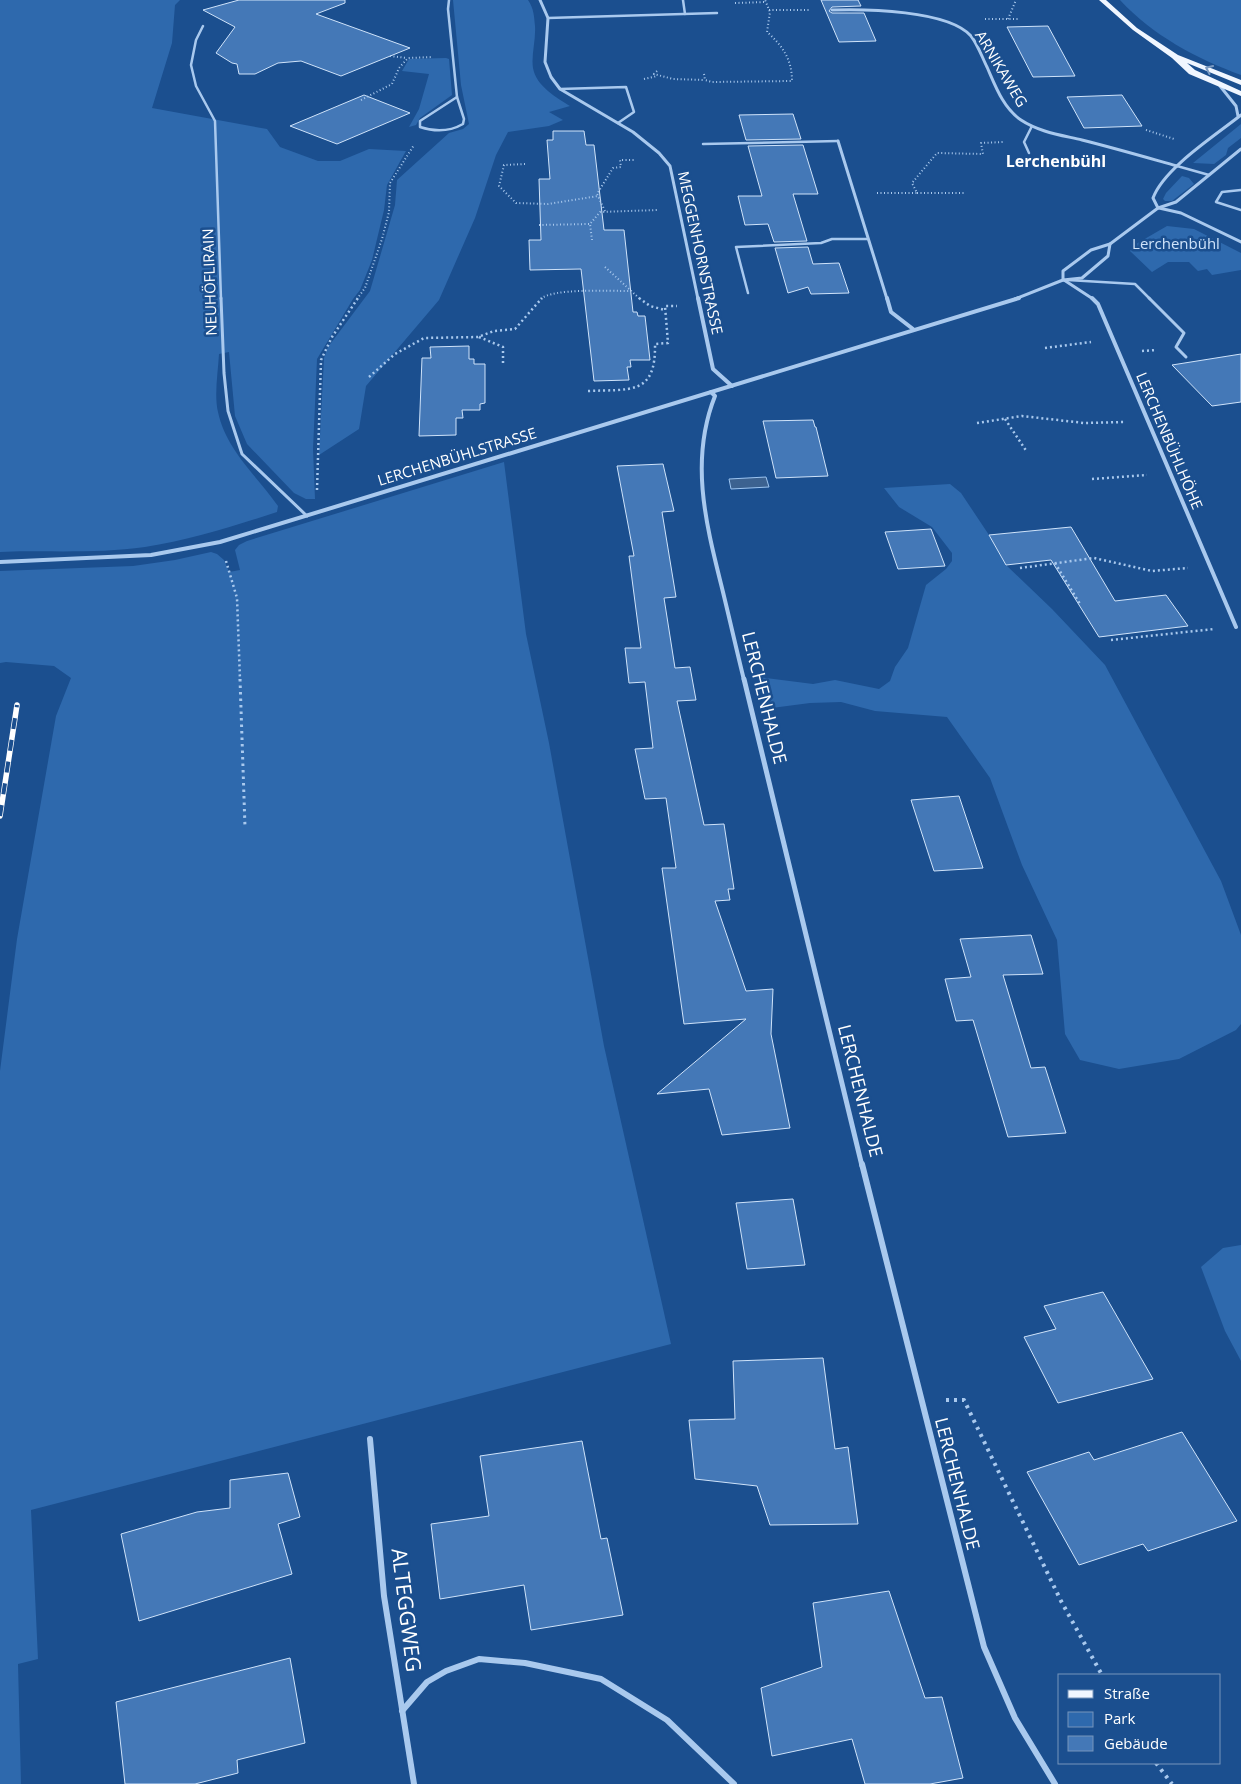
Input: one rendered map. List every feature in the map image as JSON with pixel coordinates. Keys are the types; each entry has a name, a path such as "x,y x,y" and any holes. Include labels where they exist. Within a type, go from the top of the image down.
{"main road":[{"path":"1102,0 1135,29 1176,56 1241,83"},
{"path":"1176,56 1192,72 1241,94"}],"street":[{"path":"540,0 548,18 546,62 551,77 560,89"},
{"name":"ARNIKAWEG","path":"832,10 911,12 961,28 972,37 1011,113 1032,126 1177,166"},
{"path":"1220,86 1236,106 1240,115 1177,166 1156,190 1153,198 1158,208 1181,213 1241,242"},
{"name":"MEGGENHORNSTRASSE","path":"560,89 641,136 670,166 713,369 732,386"},
{"path":"838,141 891,312 912,330"},
{"name":"LERCHENBÜHLSTRASSE","path":"1063,280 1063,271 1091,250 1110,244 1158,208 1176,202 1241,150"},
{"name":"LERCHENBÜHLSTRASSE","path":"0,562 151,555 220,542 1019,298 1063,280 1082,278 1104,261 1108,256 1110,244"},
{"name":"LERCHENBÜHLHÖHE","path":"1063,280 1086,293 1098,304 1236,627"},
{"name":"LERCHENHALDE","path":"711,392 715,396 708,410 700,461 704,519 893,1291 984,1647 1015,1718 1054,1784"},
{"name":"ALTEGGWEG","path":"370,1439 384,1596 414,1784"},
{"path":"402,1711 427,1682 446,1671 479,1659 525,1662 601,1679 667,1720 734,1784"}],"lane":[{"path":"449,0 448,9 457,97 464,119 463,124 451,130 434,131 420,127 420,121 457,97"},
{"path":"683,0 685,14"},
{"path":"548,18 717,13"},
{"name":"NEUHÖFLIRAIN","path":"203,26 196,38 190,71 196,89 216,121 224,374 228,411 242,454 307,516"},
{"path":"560,89 626,87 634,112 618,123"},
{"path":"1029,152 1024,142 1032,126"},
{"path":"703,144 838,141"},
{"path":"1177,166 1209,175"},
{"path":"1241,190 1222,192 1216,202 1241,210"},
{"path":"748,293 736,247 820,243 832,239 868,238"},
{"path":"1063,280 1135,284 1184,333 1176,347 1186,357"}],"path":[{"path":"657,71 654,74 683,80 721,82 792,81 793,69 787,54 781,44 767,32 766,28 770,20 765,0"},
{"path":"1008,19 1016,0"},
{"path":"769,10 832,10"},
{"path":"978,19 1019,19"},
{"path":"390,56 408,58 453,57"},
{"path":"361,100 392,84 399,68 408,58"},
{"path":"704,74 705,80"},
{"path":"1146,130 1179,140"},
{"path":"317,498 320,371 323,353 365,288 389,212 390,183 416,142 434,131"},
{"path":"917,193 912,183 937,153 983,154 981,143 1004,142"},
{"path":"605,211 597,194 608,174 613,168 621,167 620,160 636,160"},
{"path":"525,164 504,165 499,186 516,203 548,204 598,196"},
{"path":"899,193 966,193"},
{"path":"592,240 589,229 590,224 596,215 605,211 661,210"},
{"path":"539,225 590,224"},
{"path":"605,267 629,291 658,311 665,310"},
{"path":"369,378 395,354 424,338 478,337 494,331 515,329 544,296 557,293 629,291"},
{"path":"588,391 641,386 652,379 657,361 655,344 668,343 664,306 676,306"},
{"path":"478,337 502,346 503,363"},
{"path":"1045,348 1094,342"},
{"path":"1141,352 1160,349"},
{"path":"977,423 1022,416 1084,423 1126,422"},
{"path":"1005,418 1027,452"},
{"path":"1092,479 1144,476"},
{"path":"220,542 237,598 245,827"},
{"path":"1020,568 1094,558 1152,571 1185,568"},
{"path":"1055,563 1080,604"},
{"path":"1111,640 1215,629"},
{"path":"940,1400 964,1400 1062,1601 1101,1674"},
{"path":"1157,1764 1172,1784"}],"green space":[{"path":"0,0 180,0 175,5 172,43 152,108 267,129 280,147 318,161 340,161 369,149 406,151 387,185 384,210 372,260 360,290 317,359 313,449 315,499 306,499 294,493 247,444 235,416 229,352 219,354 216,398 222,426 235,451 278,506 277,512 195,537 145,547 91,551 0,552"},
{"path":"453,0 528,0 533,10 535,26 533,68 535,74 548,91 570,106 549,112 563,120 549,126 508,132 496,155 475,218 439,300 366,386 359,429 319,455 324,358 328,347 370,291 395,205 397,180 449,133 463,129 469,124 461,85"},
{"path":"1120,0 1241,0 1241,75 1224,69 1176,45 1146,24"},
{"path":"409,59 449,59 452,95 420,118 416,125 409,127 419,109 429,74 402,71"},
{"path":"1241,124 1241,138 1228,148 1226,155 1214,164 1193,163"},
{"path":"1182,176 1189,178 1194,184 1172,201 1165,201 1163,199 1166,193"},
{"name":"Lerchenbühl","path":"1167,226 1194,229 1241,253 1241,270 1212,275 1207,269 1198,271 1189,262 1168,262 1152,272 1130,251 1136,244"},
{"path":"504,462 526,634 549,743 604,1046 671,1344 31,1510 38,1659 18,1664 21,1784 0,1784 0,1071 17,939 56,716 71,678 54,666 0,663 0,571 133,566 175,560 211,552 224,560 229,572 240,570 235,550 239,545 247,541"},
{"path":"950,484 961,493 1006,565 1052,609 1105,665 1221,881 1241,935 1241,1024 1236,1030 1179,1059 1119,1069 1080,1060 1065,1034 1057,940 1022,865 990,778 947,717 875,711 841,702 810,703 764,709 758,677 813,684 835,680 879,689 890,681 895,667 908,648 926,585 946,569 952,561 952,553 932,527 899,507 884,488"},
{"path":"1241,1245 1241,1361 1225,1331 1201,1267 1223,1248"}],"shaded area":[{"path":"766,477 769,487 731,489 729,479"}],"building":[{"path":"239,0 345,0 345,3 316,14 410,48 341,76 301,61 278,63 255,74 239,74 237,64 216,53 235,27 203,10"},
{"path":"821,0 858,0 861,6 832,7 829,11 832,13 864,13 876,41 839,42"},
{"path":"1048,26 1075,76 1033,77 1007,27"},
{"path":"364,95 410,113 337,144 290,126"},
{"path":"1122,95 1142,126 1084,128 1067,97"},
{"path":"793,114 801,139 746,140 739,115"},
{"path":"553,131 584,131 586,145 594,145 604,230 624,230 633,312 637,312 638,316 645,316 650,360 630,360 631,367 627,367 629,380 594,381 581,269 530,270 529,240 541,240 539,179 550,179 547,140 553,140"},
{"path":"803,145 818,194 793,194 807,241 774,242 768,224 745,225 738,196 762,196 748,146"},
{"path":"808,247 813,264 839,263 849,293 811,294 808,287 788,293 775,248"},
{"path":"469,346 469,359 474,359 474,364 485,364 485,403 480,404 480,410 462,410 463,418 456,418 456,435 419,436 422,358 431,358 430,347"},
{"path":"1241,354 1241,402 1212,406 1172,365"},
{"path":"813,420 828,476 776,478 763,421"},
{"path":"663,464 674,511 662,512 676,597 664,598 675,668 690,667 696,700 677,701 704,825 724,824 734,889 728,889 730,900 715,901 746,991 773,989 771,1034 790,1128 722,1135 709,1089 657,1094 746,1019 684,1024 662,868 676,868 666,798 645,799 635,749 653,748 645,682 629,683 625,648 641,648 629,556 634,556 617,466"},
{"path":"1071,527 1115,601 1166,595 1188,626 1099,637 1051,560 1006,565 989,535"},
{"path":"931,529 945,566 898,569 885,532"},
{"path":"959,796 983,868 934,871 911,800"},
{"path":"1031,935 1043,974 1003,975 1031,1068 1045,1067 1066,1133 1008,1137 973,1020 956,1021 945,979 971,977 960,939"},
{"path":"793,1199 805,1265 747,1269 736,1203"},
{"path":"1103,1292 1153,1379 1058,1403 1024,1337 1056,1329 1044,1306"},
{"path":"823,1358 835,1449 848,1447 858,1524 770,1525 757,1486 695,1479 689,1420 735,1419 733,1361"},
{"path":"1182,1432 1237,1521 1148,1551 1143,1544 1079,1565 1027,1472 1089,1452 1094,1460"},
{"path":"582,1441 601,1539 607,1538 623,1615 531,1630 524,1585 440,1599 431,1524 489,1516 480,1456"},
{"path":"288,1473 300,1517 278,1524 292,1574 139,1621 121,1534 197,1512 230,1508 230,1480"},
{"path":"889,1591 925,1698 942,1697 963,1778 930,1784 865,1784 852,1739 772,1756 761,1688 822,1667 813,1603"},
{"path":"290,1658 305,1743 237,1760 238,1773 195,1784 125,1784 116,1702"}],"railway":[{"path":"0,816 17,705"}],"district":[{"name":"Lerchenbühl","path":"1056,161"}]}
